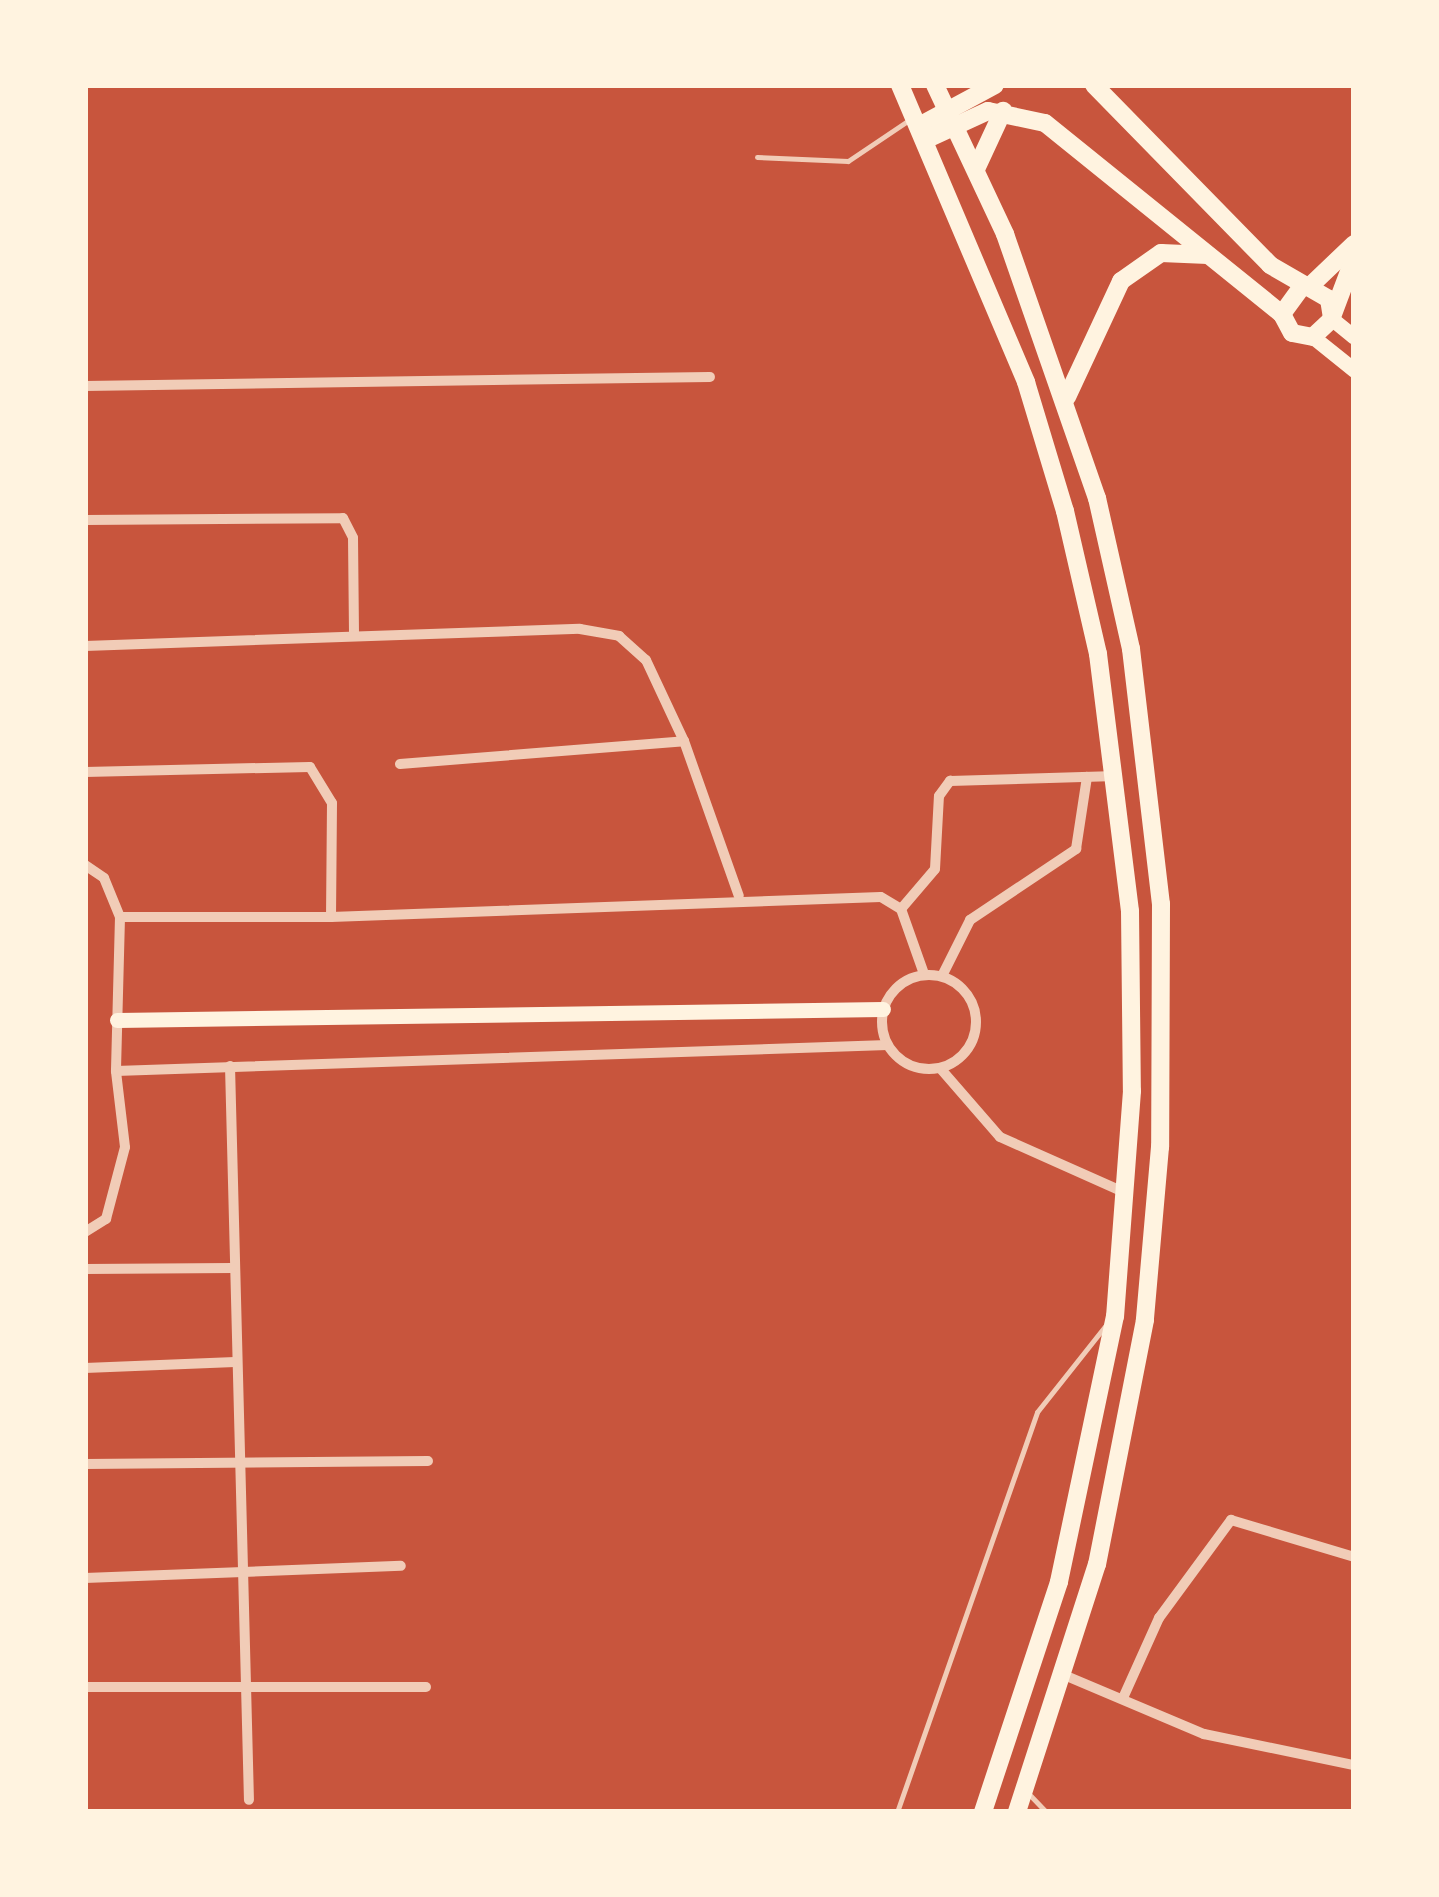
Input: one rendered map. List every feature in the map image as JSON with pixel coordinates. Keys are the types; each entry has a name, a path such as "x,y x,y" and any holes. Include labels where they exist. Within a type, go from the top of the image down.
{"highway":[{"path":"900,85 1026,382 1060,492 1116,776 1131,944 1127,1194 1115,1316 1059,1582 984,1812"},
{"path":"935,85 977,168 1067,397 1131,650 1155,809 1165,1000 1145,1320 1110,1508 1064,1675 1017,1812"},
{"path":"952,117 995,85"},
{"path":"1094,85 1332,316"},
{"path":"921,127 952,117 1003,111 1066,136 1282,314 1292,333 1313,337 1332,316 1354,258"},
{"path":"977,168 1003,111"},
{"path":"1282,314 1354,244"},
{"path":"1067,397 1121,281 1161,253 1209,255"}],"main road":[{"path":"1332,316 1354,337"},
{"path":"1313,337 1354,370"},
{"path":"118,1020 883,1008"}],"street":[{"path":"85,386 710,377"},
{"path":"85,520 342,518 353,538 354,634"},
{"path":"85,646 580,629 619,636 646,660 684,740 739,896"},
{"path":"400,764 684,740"},
{"path":"85,772 310,767 332,803 330,918"},
{"path":"942,976 970,920 1076,849 1087,776"},
{"path":"901,909 935,869 948,782 1116,776"},
{"path":"85,865 104,878 120,917 116,1071 125,1147 106,1219 85,1232"},
{"path":"120,917 330,918 739,896 880,897 901,909 924,974"},
{"path":"116,1071 888,1045 916,1068 940,1068 967,1051 977,1016 971,998 942,976 924,974 883,1008 888,1045"},
{"path":"230,1066 249,1800"},
{"path":"940,1068 1000,1138 1127,1194"},
{"path":"85,1268 233,1268"},
{"path":"85,1368 235,1362"},
{"path":"85,1464 428,1461"},
{"path":"1123,1698 1159,1618 1230,1520 1354,1557"},
{"path":"85,1578 401,1566"},
{"path":"1064,1675 1244,1746 1354,1765"},
{"path":"85,1688 426,1687"}],"lane":[{"path":"757,157 848,162 921,127"},
{"path":"897,1812 1037,1412 1115,1316"},
{"path":"1025,1790 1046,1812"}]}
